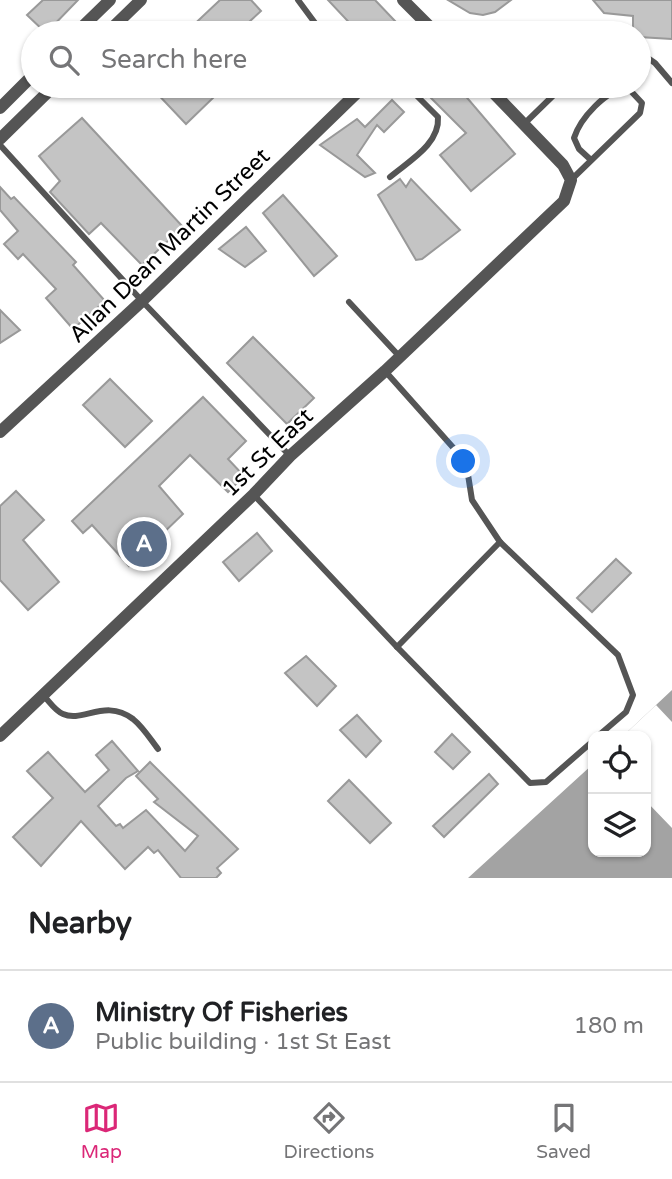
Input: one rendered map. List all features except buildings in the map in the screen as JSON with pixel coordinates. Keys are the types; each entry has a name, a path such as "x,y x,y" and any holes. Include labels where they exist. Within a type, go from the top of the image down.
{"street":[{"path":"88,21 110,0"},
{"path":"119,21 141,0"},
{"path":"403,0 420,21"},
{"path":"0,108 21,87"},
{"path":"0,139 42,98"},
{"name":"Allan Dean Martin Street","path":"0,432 142,301 352,98"},
{"path":"499,98 563,165 571,180"},
{"name":"1st St East","path":"1,734 254,495 290,456 385,371 564,201 571,180"}],"lane":[{"path":"298,0 313,21"},
{"path":"651,61 672,83"},
{"path":"390,177 435,138 439,128 438,117 419,98"},
{"path":"524,124 551,98"},
{"path":"591,160 579,149 574,138 578,125 607,98"},
{"path":"571,180 640,113 642,103 637,98"},
{"path":"0,145 142,301 290,456"},
{"path":"349,302 400,357"},
{"path":"385,371 466,462 472,500 500,542 618,655 633,695 626,712 604,731"},
{"path":"254,495 530,783 546,782 588,745"},
{"path":"397,647 500,542"},
{"path":"43,695 60,713 68,716 101,709 116,711 133,719 159,749"}],"shaded area":[{"path":"672,690 672,878 468,878 588,769 588,857 651,857 651,731 628,731"}],"pier":[{"path":"656,705 672,722 672,828 651,806 651,731 628,731"}],"place":[{"name":"Ministry Of Fisheries","path":"144,544"}]}
